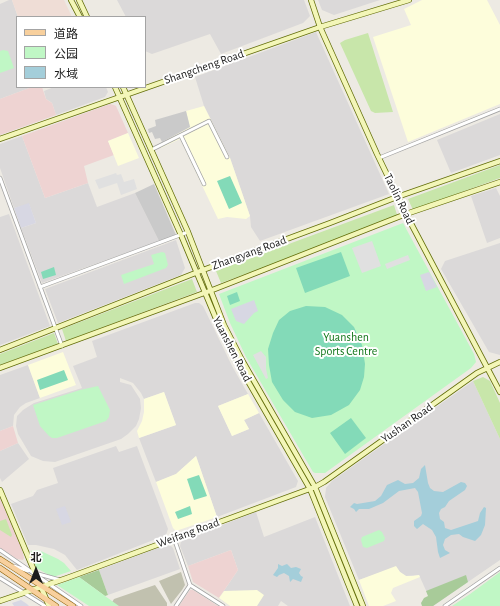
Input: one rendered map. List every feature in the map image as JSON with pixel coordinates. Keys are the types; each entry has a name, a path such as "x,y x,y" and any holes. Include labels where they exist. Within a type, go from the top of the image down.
{"main road":[{"path":"71,0 79,16"},
{"path":"79,0 87,16"},
{"name":"Taolin Road","path":"311,0 320,27 397,197 500,392"},
{"name":"Shangcheng Road","path":"146,86 320,27 409,0"},
{"name":"Yuanshen Road","path":"116,88 197,272 242,360 312,488 363,606"},
{"name":"Yuanshen Road","path":"124,88 204,270 208,291"},
{"name":"Shangcheng Road","path":"0,139 141,88"},
{"name":"Zhangyang Road","path":"0,350 197,272 330,224 397,197 500,161"},
{"name":"Zhangyang Road","path":"0,368 208,291 406,214 500,182"},
{"name":"Yushan Road","path":"312,488 324,482 477,373 500,362"},
{"name":"Yuanshen Road","path":"312,488 357,606"},
{"name":"Weifang Road","path":"0,601 312,488"},
{"path":"0,490 35,574 42,586 49,606"},
{"path":"0,559 73,606"},
{"path":"0,568 56,606"}],"street":[{"path":"379,158 500,109"},
{"path":"151,150 209,121 227,157"},
{"path":"181,136 204,184"},
{"path":"0,178 62,346"},
{"path":"40,287 188,232"},
{"path":"174,538 190,585 223,606"},
{"path":"0,550 81,606"},
{"path":"23,566 31,563"},
{"path":"7,564 35,574 60,580"},
{"path":"445,606 500,568"},
{"path":"0,578 45,606"},
{"path":"176,606 190,585"}],"shaded area":[{"path":"12,0 18,16 16,16 16,88 29,88 0,99 0,4"},
{"path":"12,0 64,0 72,16 18,16"},
{"path":"117,0 304,0 310,16 303,23 221,54 210,34 152,54 146,51 146,16 125,16"},
{"path":"318,0 380,0 334,15 322,10"},
{"path":"422,0 487,0 500,25 500,104 408,142 373,37 411,25 404,9"},
{"path":"316,32 389,194 260,241 251,227 250,216 230,158 204,106 195,77"},
{"path":"29,88 42,88 46,99 52,103 56,115 0,135 0,99"},
{"path":"52,88 106,88 108,92 105,97 56,115 52,103 46,99 44,91"},
{"path":"110,104 116,106 128,133 108,141 114,155 84,166 88,183 45,198 22,136"},
{"path":"204,106 230,158 250,216 246,219 227,217 218,219 180,139 161,148 159,144 190,127 186,111"},
{"path":"186,111 190,127 162,142 160,138 155,139 152,132 149,133 148,129 156,126 155,120"},
{"path":"500,114 500,155 451,173 437,140"},
{"path":"128,133 139,158 118,166 108,141"},
{"path":"22,136 45,198 88,183 97,207 135,193 159,241 42,283 21,228 36,223 29,204 14,208 0,168 0,144"},
{"path":"116,173 117,175 121,174 124,182 134,179 137,189 121,195 117,183 99,189 95,180"},
{"path":"154,184 176,235 159,241 135,193"},
{"path":"496,188 500,196 500,238 487,243 471,196"},
{"path":"29,203 36,223 21,228 14,208"},
{"path":"9,214 50,326 0,345 0,217"},
{"path":"176,240 185,268 181,275 58,323 45,289"},
{"path":"372,241 381,266 362,273 352,248"},
{"path":"500,243 500,355 489,352 441,269 445,261"},
{"path":"408,255 410,260 387,269 385,264"},
{"path":"429,272 437,287 426,291 420,275"},
{"path":"254,300 258,311 254,313 244,324 236,321 231,309"},
{"path":"195,303 199,303 203,306 232,366 248,394 218,406 232,436 249,429 244,420 259,413 298,481 296,487 217,517 196,456 176,474 156,482 139,438 176,425 164,392 144,399 133,383 120,378 120,382 131,385 140,399 141,408 139,419 136,426 128,434 121,439 55,462 43,461 31,456 18,434 16,426 17,416 34,403 82,388 73,366 97,357 92,341"},
{"path":"261,351 266,357 268,378 266,379 253,355"},
{"path":"63,352 76,385 40,398 28,365"},
{"path":"28,365 40,398 20,407 14,415 13,426 0,431 0,375"},
{"path":"473,381 500,439 500,560 433,606 419,575 406,576 396,567 359,580 325,497 326,488 332,481"},
{"path":"164,392 176,425 139,438 137,431 142,421 144,412 144,399"},
{"path":"248,394 259,413 244,420 249,429 232,436 218,406"},
{"path":"13,426 18,443 0,451 0,431"},
{"path":"18,443 29,459 2,482 0,478 0,451"},
{"path":"116,446 119,452 137,446 168,529 166,535 77,570 65,555 54,549 36,545 28,545 11,504 33,496 37,490 58,483 53,468"},
{"path":"196,456 217,517 176,531 173,528 156,482 176,474"},
{"path":"0,498 22,549 23,560 17,559 0,548"},
{"path":"65,506 71,522 62,525 56,509"},
{"path":"256,512 264,537 315,517 350,606 288,606 281,601 278,606 230,606 219,598 238,570 231,550 188,566 180,546 181,541"},
{"path":"166,545 173,548 180,569 108,595 99,570"},
{"path":"231,550 238,570 219,598 193,582 188,566"},
{"path":"396,566 400,572 406,576 419,575 420,577 393,588 391,593 396,601 383,606 369,606 359,580"},
{"path":"181,572 185,585 171,604 159,581"},
{"path":"155,585 167,603 167,606 114,606 111,604 114,599"},
{"path":"190,590 193,590 218,606 179,606"},
{"path":"257,590 264,595 257,606 230,606 219,598 224,591"},
{"path":"21,600 29,606 14,606 12,603"}],"green space":[{"path":"368,33 393,112 375,113 371,111 340,43"},
{"path":"0,51 8,51 14,68 0,73"},
{"path":"500,165 500,178 413,210 408,199"},
{"path":"230,176 242,203 229,209 217,181"},
{"path":"394,205 398,218 221,283 216,271"},
{"name":"Yuanshen Sports Centre","path":"403,223 474,354 476,362 471,368 325,473 315,473 313,472 246,357 230,323 219,294"},
{"path":"162,252 165,253 168,265 166,268 124,284 121,275 154,264 151,255"},
{"path":"341,252 350,276 305,293 296,268"},
{"path":"54,267 56,275 43,279 41,272"},
{"path":"192,279 197,292 66,341 62,329"},
{"path":"237,292 240,301 230,305 227,296"},
{"path":"306,306 325,307 342,315 354,327 362,345 365,364 364,377 360,390 349,405 331,415 312,418 295,412 283,400 272,382 268,349 279,320 290,311"},
{"path":"54,333 58,344 0,365 0,354"},
{"path":"64,370 68,380 40,390 37,380"},
{"path":"483,377 490,381 500,403 500,439 473,381"},
{"path":"98,386 110,410 109,417 106,421 57,438 52,438 49,436 40,426 33,405 80,390"},
{"path":"351,418 366,438 345,454 330,433"},
{"path":"199,475 207,496 194,500 187,479"},
{"path":"190,506 192,514 178,519 175,512"},
{"path":"6,519 12,535 11,537 0,530 0,521"},
{"path":"379,530 385,538 384,541 367,548 363,547 361,540 362,537"},
{"path":"37,550 58,559 71,571 53,577 36,568 31,551"},
{"path":"99,570 108,595 105,596 79,577"},
{"path":"500,572 500,606 452,606 470,594"},
{"path":"466,575 468,582 433,606 422,606 421,603 424,598 428,596 426,591"},
{"path":"79,577 119,606 89,606 57,585"}],"water":[{"path":"425,465 428,483 430,488 434,491 443,492 461,482 465,483 467,486 465,490 449,501 445,507 441,509 439,513 440,519 444,522 445,528 451,530 478,521 480,513 484,507 486,508 485,525 481,535 475,541 459,534 451,535 445,539 443,545 445,550 450,553 440,558 436,537 432,530 423,524 417,529 414,526 414,521 421,516 422,513 418,492 415,488 399,491 383,503 369,509 359,509 356,512 350,507 354,503 357,504 375,501 381,496 387,485 398,480 405,484 413,483 419,478 421,469"},
{"path":"278,564 282,566 287,564 291,568 296,567 301,569 299,573 303,577 301,582 293,579 290,582 289,576 284,573 277,577 273,575 278,568"}]}
